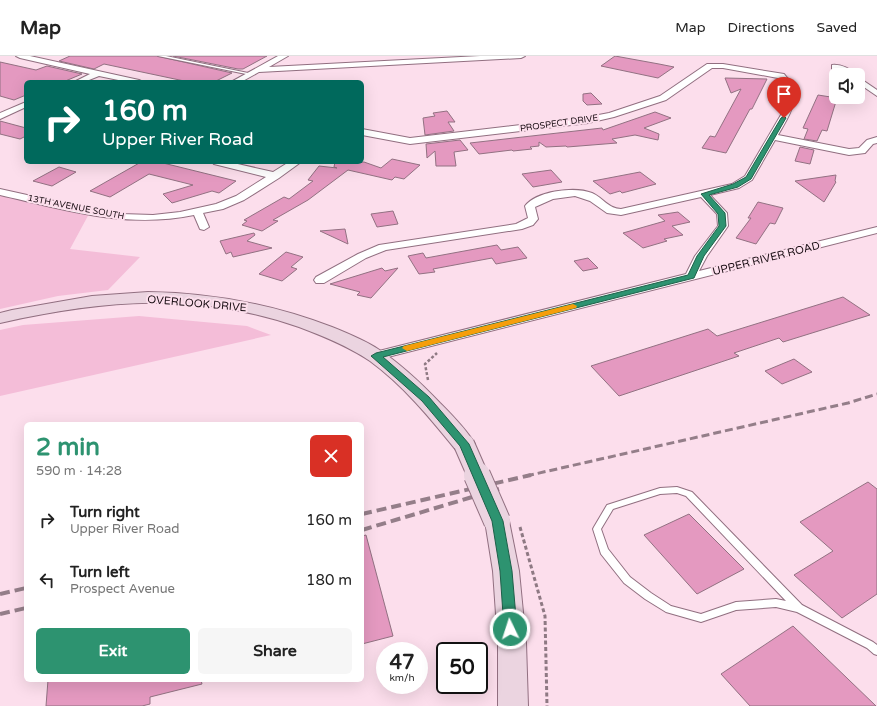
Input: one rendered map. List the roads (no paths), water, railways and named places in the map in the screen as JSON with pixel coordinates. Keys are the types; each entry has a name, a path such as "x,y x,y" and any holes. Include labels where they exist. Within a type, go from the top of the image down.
{"main road":[{"name":"OVERLOOK DRIVE","path":"0,318 93,301 130,298 170,298 210,301 251,307 296,320 337,336 376,356 425,399 464,444 508,524 506,571 512,643 514,706"}],"street":[{"path":"20,56 130,80"},
{"path":"240,80 284,56"},
{"path":"336,66 352,56"},
{"path":"259,70 521,56"},
{"name":"PROSPECT DRIVE","path":"320,280 362,256 383,247 518,227 529,223 533,219 530,206 543,198 573,192 582,193 591,196 606,210 614,213 736,186 749,178 789,108 792,100 784,79 781,76 716,66 707,67 663,98 618,113 588,120 410,141 364,132"},
{"path":"82,80 98,73"},
{"path":"865,85 877,94"},
{"path":"0,116 24,105"},
{"path":"0,108 24,114"},
{"path":"772,137 848,152 862,151 870,142 877,140"},
{"path":"226,164 276,176"},
{"name":"13TH AVENUE SOUTH","path":"0,192 90,212 121,217 153,218 180,215 219,207 240,198 293,164"},
{"path":"691,276 701,256 723,226 722,213 704,194"},
{"path":"197,211 204,227"},
{"name":"UPPER RIVER ROAD","path":"376,356 877,230"}],"lane":[{"path":"160,56 251,74"},
{"path":"799,608 689,494 677,490 660,491 610,507 597,529 604,551 627,580 648,596 669,609 701,618 736,606 776,603 799,608 870,645 877,651"}],"railway":[{"path":"526,476 848,403 877,394"},
{"path":"364,514 531,475"},
{"path":"364,529 499,489"},
{"path":"0,594 24,588"},
{"path":"0,614 24,608"}]}
